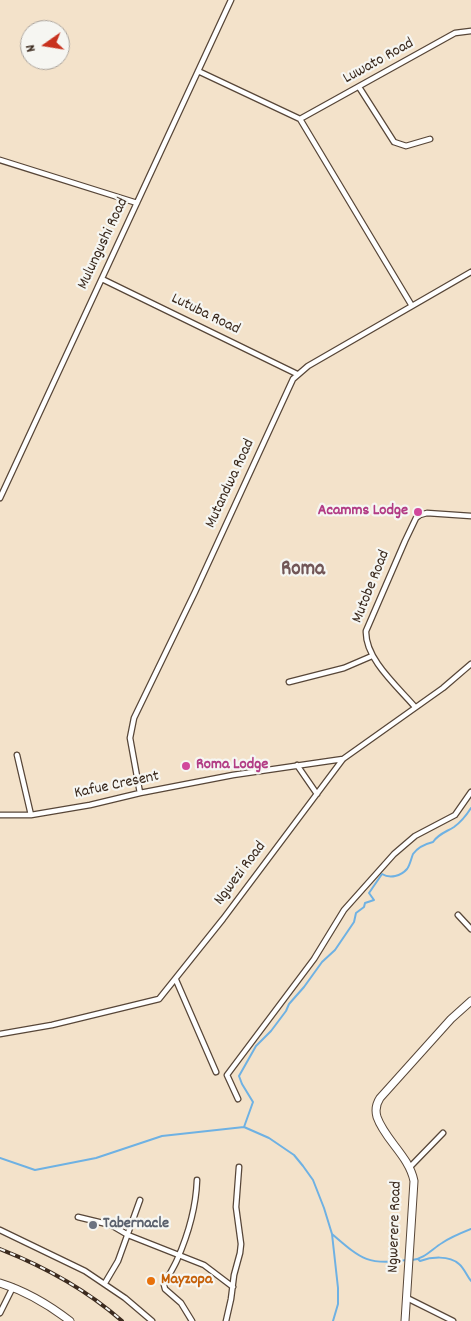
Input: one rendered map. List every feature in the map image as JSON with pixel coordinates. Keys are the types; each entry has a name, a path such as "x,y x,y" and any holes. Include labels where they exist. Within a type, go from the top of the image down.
{"street":[{"name":"Mulungushi Road","path":"0,498 231,0"},
{"name":"Luwato Road","path":"300,119 455,33 471,30"},
{"path":"198,71 300,119 412,306"},
{"path":"359,87 394,142 406,146 430,139"},
{"path":"0,160 137,203"},
{"name":"Mutandwa Road","path":"140,793 130,738 134,718 195,592 290,384 297,374 308,366 471,272"},
{"name":"Lutuba Road","path":"102,280 297,374"},
{"name":"Mutobe Road","path":"415,708 372,656 366,641 366,631 416,518 427,513 471,516"},
{"path":"289,682 344,668 372,656"},
{"name":"Ngwezi Road","path":"0,1034 154,1002 162,996 343,759 443,688 471,664"},
{"path":"17,755 31,815"},
{"name":"Kafue Cresent","path":"0,815 31,815 90,805 140,793 297,765 343,759"},
{"path":"297,765 317,794"},
{"path":"238,1099 227,1075 314,959 344,910 394,854 415,836 455,815 471,792"},
{"path":"458,915 471,929"},
{"path":"176,980 216,1072"},
{"name":"Ngwerere Road","path":"405,1321 414,1192 413,1177 410,1167 377,1117 376,1104 451,1019 471,1002"},
{"path":"410,1167 443,1133"},
{"path":"226,1321 241,1244 236,1207 239,1167"},
{"path":"192,1321 181,1302 164,1287 179,1255 194,1213 198,1180"},
{"path":"105,1283 118,1261 140,1200"},
{"path":"78,1217 111,1225 128,1235 204,1265 233,1287"},
{"path":"0,1230 85,1271 105,1283 152,1321"},
{"path":"0,1283 40,1300 70,1321"},
{"path":"0,1313 13,1287"},
{"path":"407,1298 453,1321"}],"waterway":[{"path":"244,1127 253,1102 239,1076 256,1046 271,1031 289,1004 322,962 335,950 354,922 356,913 364,907 365,903 374,900 369,893 382,874 392,876 399,875 405,871 417,849 433,842 440,835 457,825 471,808"},
{"path":"0,1158 35,1170 96,1158 162,1136 244,1127 269,1138 294,1155 303,1166 313,1180 324,1208 332,1234 338,1288 338,1304 333,1321"},
{"path":"412,1260 420,1258 438,1245 471,1229"},
{"path":"332,1234 358,1255 366,1259 383,1262 407,1260"},
{"path":"418,1259 420,1261 445,1258 455,1261 461,1266 471,1281"}],"railway":[{"path":"0,1249 64,1280 94,1299 122,1321"}],"place":[{"name":"Acamms Lodge","path":"418,512"},
{"name":"Roma Lodge","path":"186,766"},
{"name":"Tabernacle","path":"93,1225"},
{"name":"Mayzopa","path":"151,1281"}],"district":[{"name":"Roma","path":"303,571"}]}
